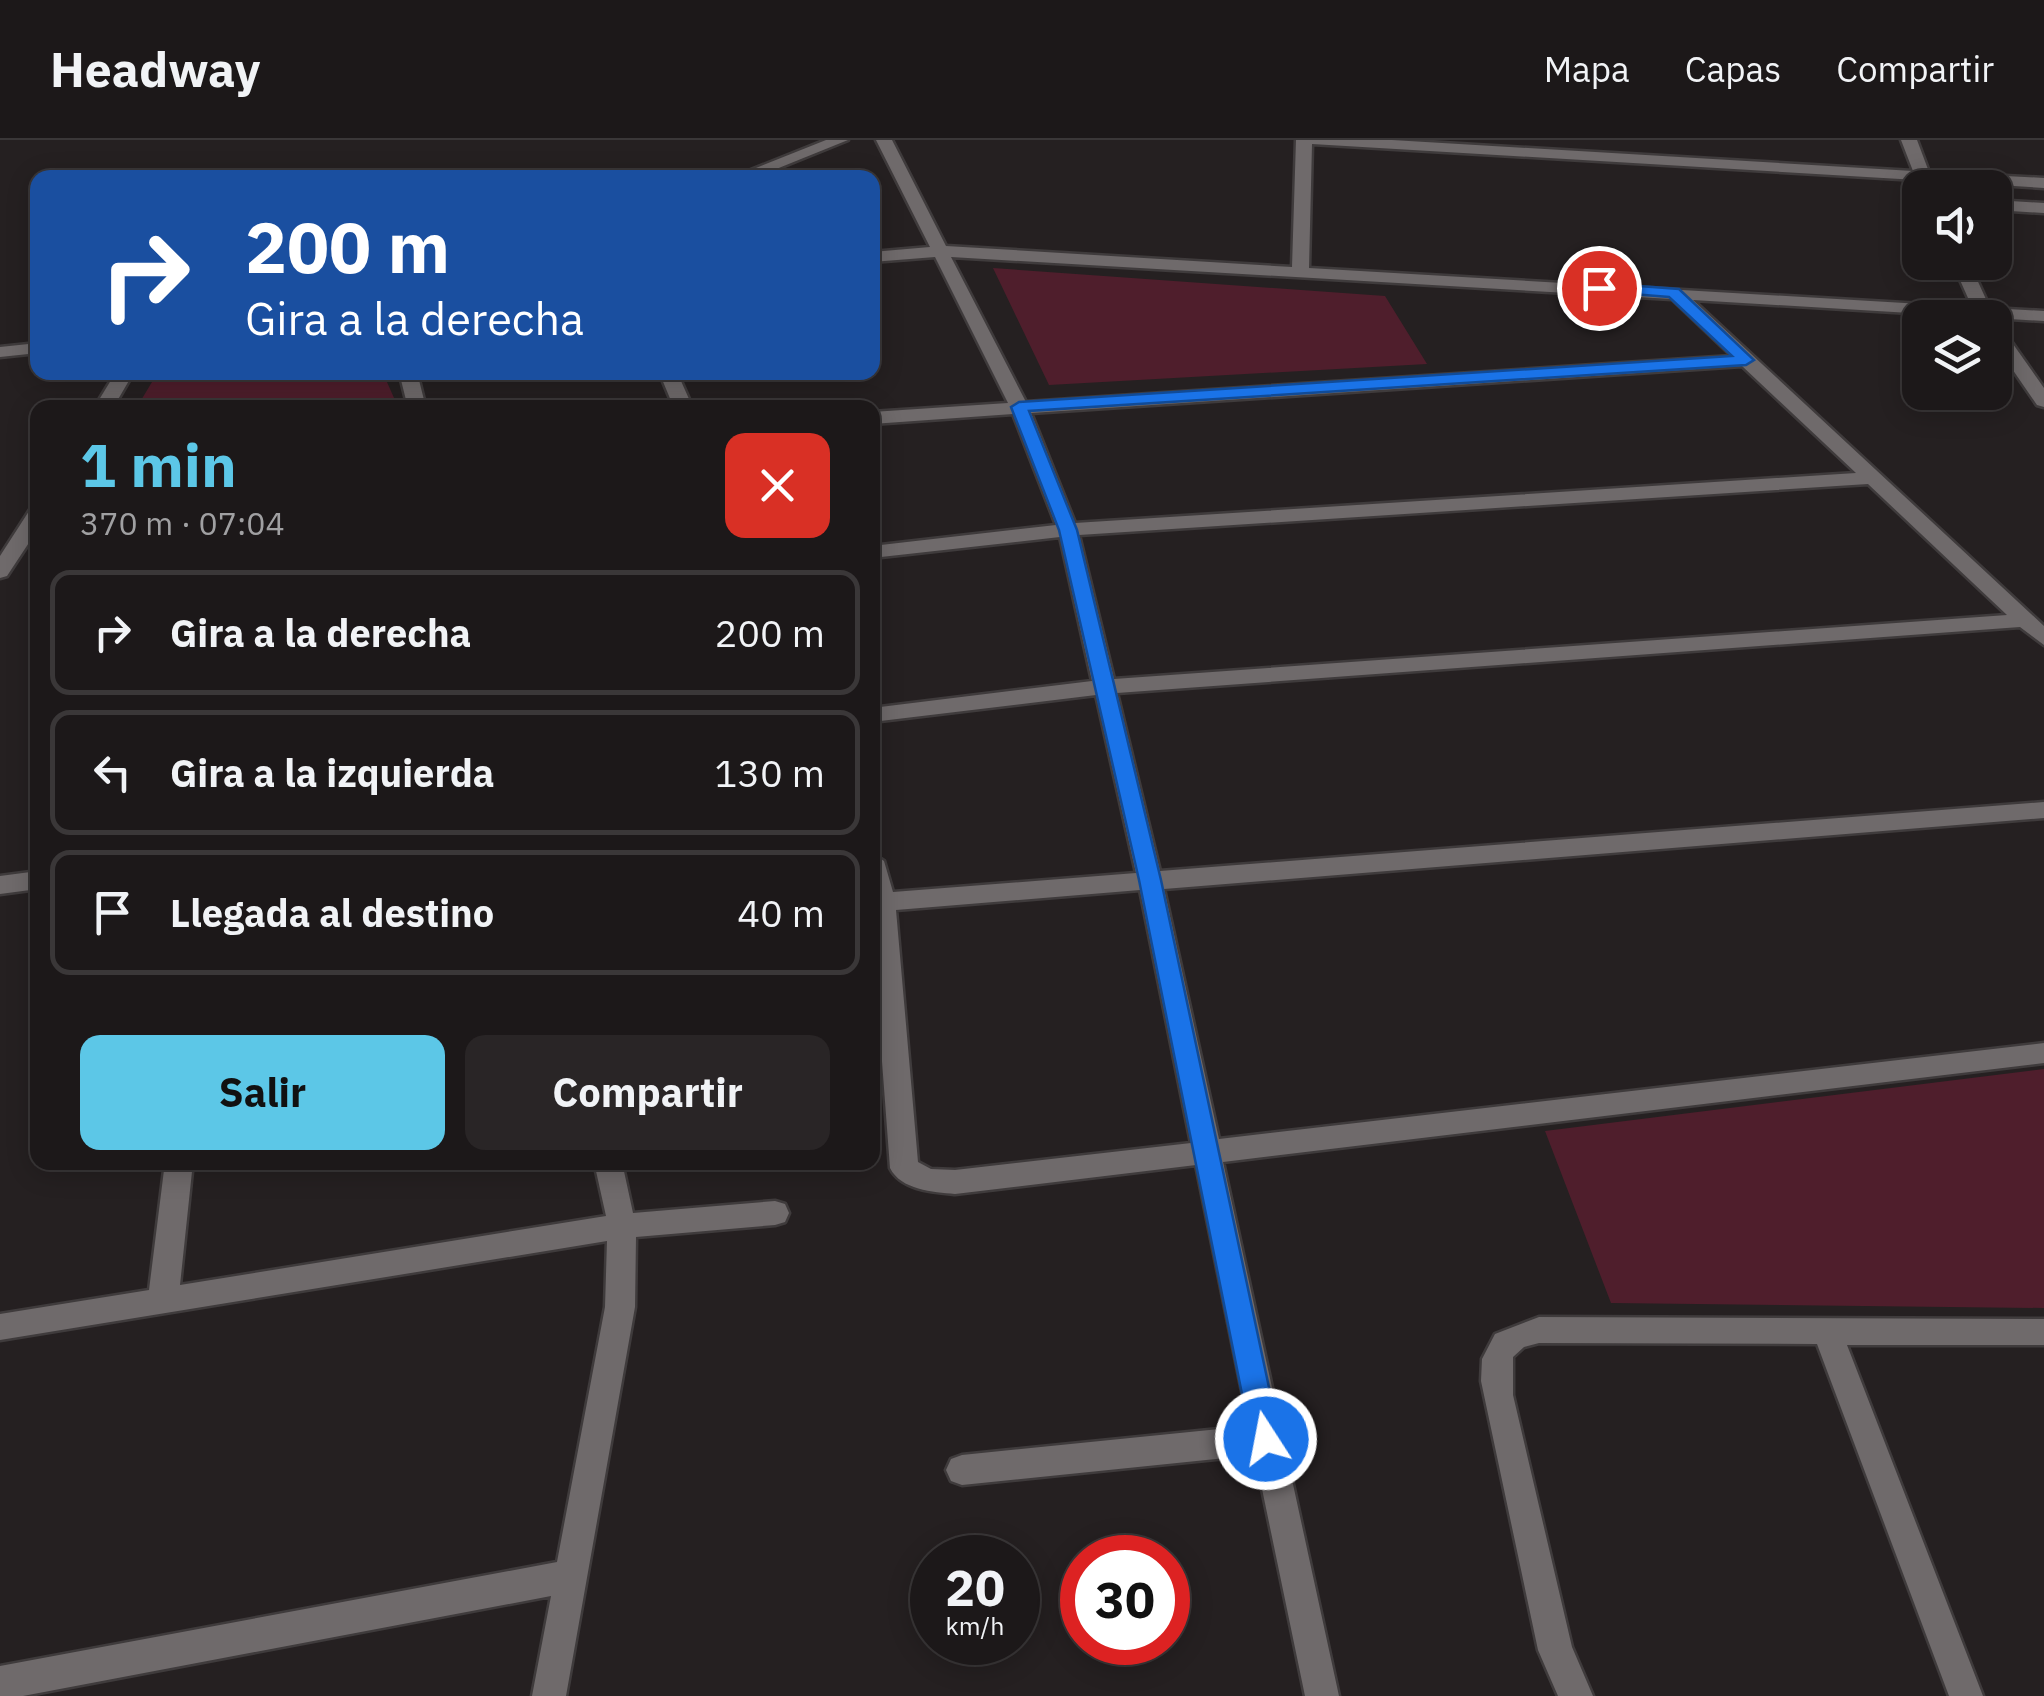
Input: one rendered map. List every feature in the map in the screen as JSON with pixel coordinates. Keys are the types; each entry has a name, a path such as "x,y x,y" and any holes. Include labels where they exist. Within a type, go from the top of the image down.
{"street":[{"path":"759,170 840,140"},
{"path":"884,140 1019,407 1068,530 1150,880 1322,1696"},
{"path":"1300,271 1304,140"},
{"path":"1314,140 1902,180"},
{"path":"1908,140 1922,170"},
{"path":"2012,183 2044,183"},
{"path":"2012,207 2044,208"},
{"path":"880,257 941,251 1674,292 1902,309"},
{"path":"1674,292 2044,638"},
{"path":"2012,315 2044,316"},
{"path":"0,352 30,349"},
{"path":"2012,356 2044,402"},
{"path":"880,417 1746,360"},
{"path":"880,551 1068,530 1873,478"},
{"path":"0,572 30,525"},
{"path":"880,714 1105,687 2025,620"},
{"path":"883,902 2044,810"},
{"path":"0,885 30,881"},
{"path":"880,891 904,1168 927,1180 956,1182 2044,1053"},
{"path":"163,1300 178,1170"},
{"path":"549,1696 620,1307 622,1226 610,1170"},
{"path":"0,1327 622,1226 775,1213"},
{"path":"1576,1696 1554,1650 1496,1395 1495,1366 1502,1346 1518,1334 1539,1330 2044,1332"},
{"path":"1827,1331 1966,1696"},
{"path":"962,1470 1266,1439"},
{"path":"0,1683 569,1576"}],"shaded area":[{"path":"993,268 1385,296 1427,364 1049,385"},
{"path":"153,380 386,380 395,400 141,400"},
{"path":"2044,1069 2044,1308 1611,1303 1545,1131"}],"route":[{"path":"1266,1439 1150,880 1068,530 1019,407 1746,360 1674,292 1599,288"}]}
